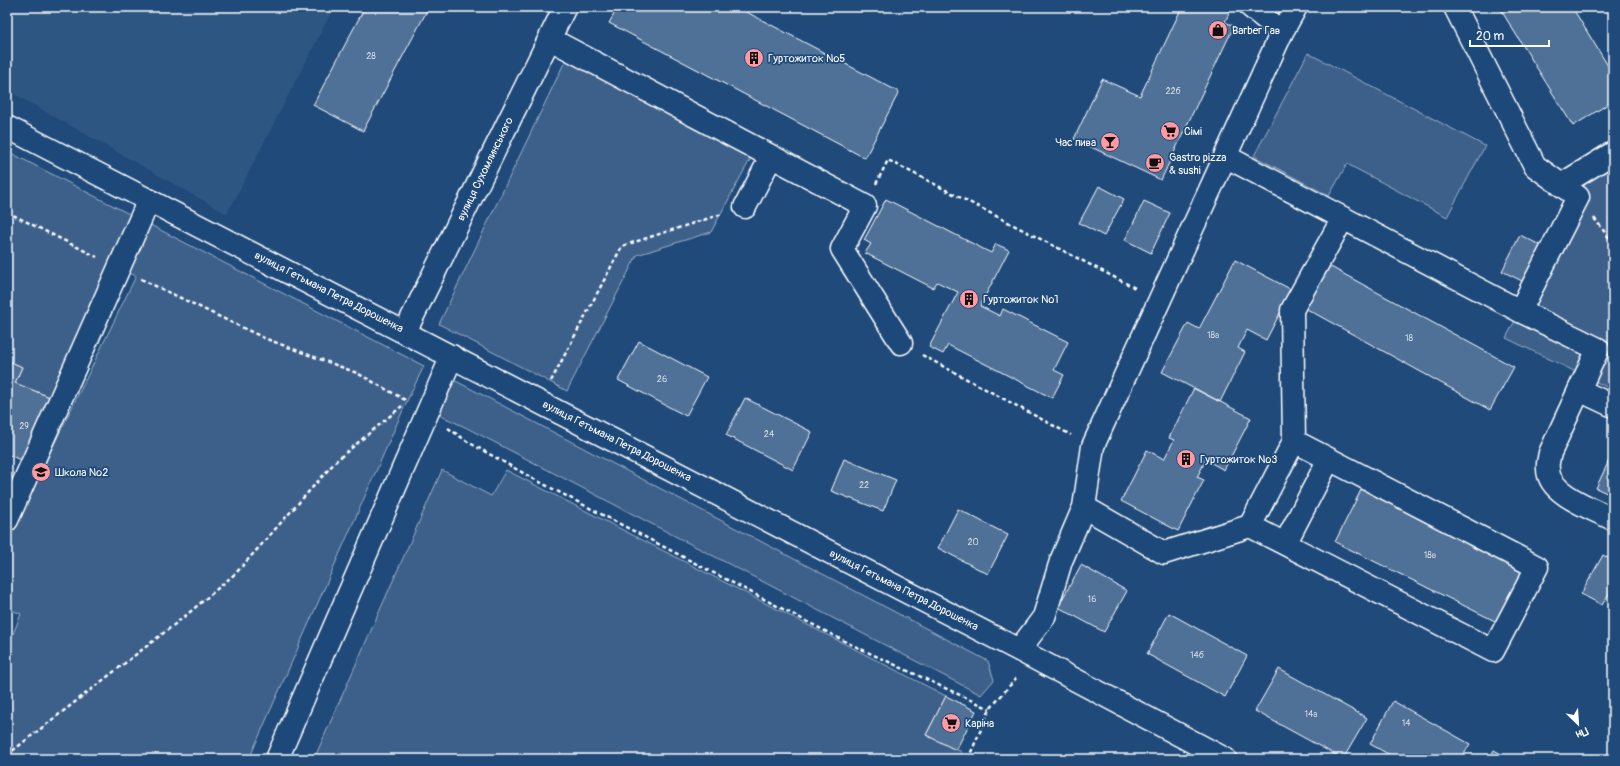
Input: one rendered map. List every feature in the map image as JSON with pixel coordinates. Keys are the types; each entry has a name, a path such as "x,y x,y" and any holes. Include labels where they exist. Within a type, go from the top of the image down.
{"street":[{"name":"вулиця Сухомлинського","path":"405,332 565,7"},
{"path":"1251,7 1282,32"},
{"path":"1020,650 1044,617 1061,561 1084,507 1093,446 1282,32 1296,7"},
{"path":"1455,7 1535,166 1578,197 1520,311"},
{"path":"550,39 864,206 842,249 901,343"},
{"name":"вулиця Гетьмана Петра Дорошенка","path":"7,127 1020,650 1225,759"},
{"path":"1561,185 1613,153"},
{"path":"1225,156 1520,311 1598,349 1550,453 1547,469 1552,484 1565,495 1613,519"},
{"path":"745,207 771,157"},
{"path":"7,520 150,200"},
{"path":"1250,526 1294,441 1292,310 1343,218"},
{"path":"277,759 452,356"},
{"path":"1579,390 1613,406"},
{"path":"1084,507 1164,553 1250,526 1493,651 1537,567 1294,441"},
{"path":"1285,544 1329,459"}],"path":[{"path":"864,206 888,160 1159,300"},
{"path":"540,402 622,246 745,207"},
{"path":"7,212 264,338 357,373 407,401 468,442 539,482 848,643 990,709"},
{"path":"901,343 1093,446"},
{"path":"7,755 184,617 236,573 337,460 407,401"},
{"path":"968,759 990,709 1019,675"}],"shaded area":[{"path":"7,7 334,7 227,214 7,90"},
{"path":"1308,53 1485,146 1447,217 1347,164 1329,196 1254,156"},
{"path":"568,55 753,154 711,232 637,255 567,391 439,324"},
{"path":"7,151 424,366 407,401 249,759 7,759 7,649 21,614 7,608 7,541 136,276 119,268 52,398 15,383 22,367 7,360"},
{"path":"1613,162 1613,390 1506,338 1589,176"},
{"path":"456,381 988,661 994,680 981,695 465,427 439,415 445,386"},
{"path":"442,470 491,496 506,470 946,696 926,735 962,752 959,759 314,759"}],"building":[{"path":"365,7 429,7 363,131 313,105"},
{"name":"Гуртожиток №5","path":"618,7 737,7 899,92 865,158 609,23"},
{"path":"1182,7 1226,7 1231,9 1225,22 1234,26 1161,180 1074,139 1102,79 1140,96"},
{"path":"1499,7 1572,7 1613,74 1613,101 1573,126"},
{"path":"1099,186 1124,199 1104,236 1079,223"},
{"name":"Гуртожиток №1","path":"886,199 991,253 996,244 1009,250 980,306 1000,316 1003,309 1068,342 1054,370 1064,375 1052,398 948,345 943,354 929,347 958,292 937,282 933,288 865,253 871,244 864,240"},
{"path":"1144,201 1170,213 1151,253 1125,240"},
{"path":"1520,235 1546,248 1528,284 1502,271"},
{"path":"1235,260 1292,290 1266,340 1247,330 1238,348 1245,352 1220,402 1162,372 1188,323 1199,329"},
{"path":"1329,266 1514,367 1490,410 1305,308"},
{"path":"639,341 707,377 686,416 618,380"},
{"path":"7,360 22,367 15,383 52,398 25,462 7,454"},
{"name":"Гуртожиток №3","path":"1194,388 1251,418 1224,470 1206,460 1197,477 1204,480 1178,531 1121,501 1147,450 1164,459 1174,440 1169,438"},
{"path":"745,398 812,432 793,470 726,435"},
{"path":"1613,452 1613,496 1596,488"},
{"path":"844,459 896,480 883,511 831,491"},
{"path":"1362,488 1526,568 1499,623 1335,542"},
{"path":"958,509 1008,535 988,574 938,548"},
{"path":"1603,555 1613,561 1613,593 1610,592 1602,605 1581,594"},
{"path":"1081,565 1127,591 1104,632 1058,607"},
{"path":"1169,613 1247,656 1225,697 1147,654"},
{"path":"1279,669 1367,718 1343,759 1255,711"},
{"name":"Каріна","path":"946,696 976,711 956,750 926,735"},
{"path":"1393,701 1470,744 1461,759 1397,759 1370,744"},
{"path":"1494,750 1510,759 1489,759"}],"place":[{"name":"Barber Гав","path":"1218,30"},
{"name":"Гуртожиток №5","path":"754,58"},
{"name":"Сімі","path":"1170,131"},
{"name":"Час пива","path":"1110,142"},
{"name":"Gastro pizza & sushi","path":"1155,163"},
{"name":"Гуртожиток №1","path":"969,299"},
{"name":"Гуртожиток №3","path":"1186,459"},
{"name":"Школа №2","path":"41,472"},
{"name":"Каріна","path":"951,723"}]}
